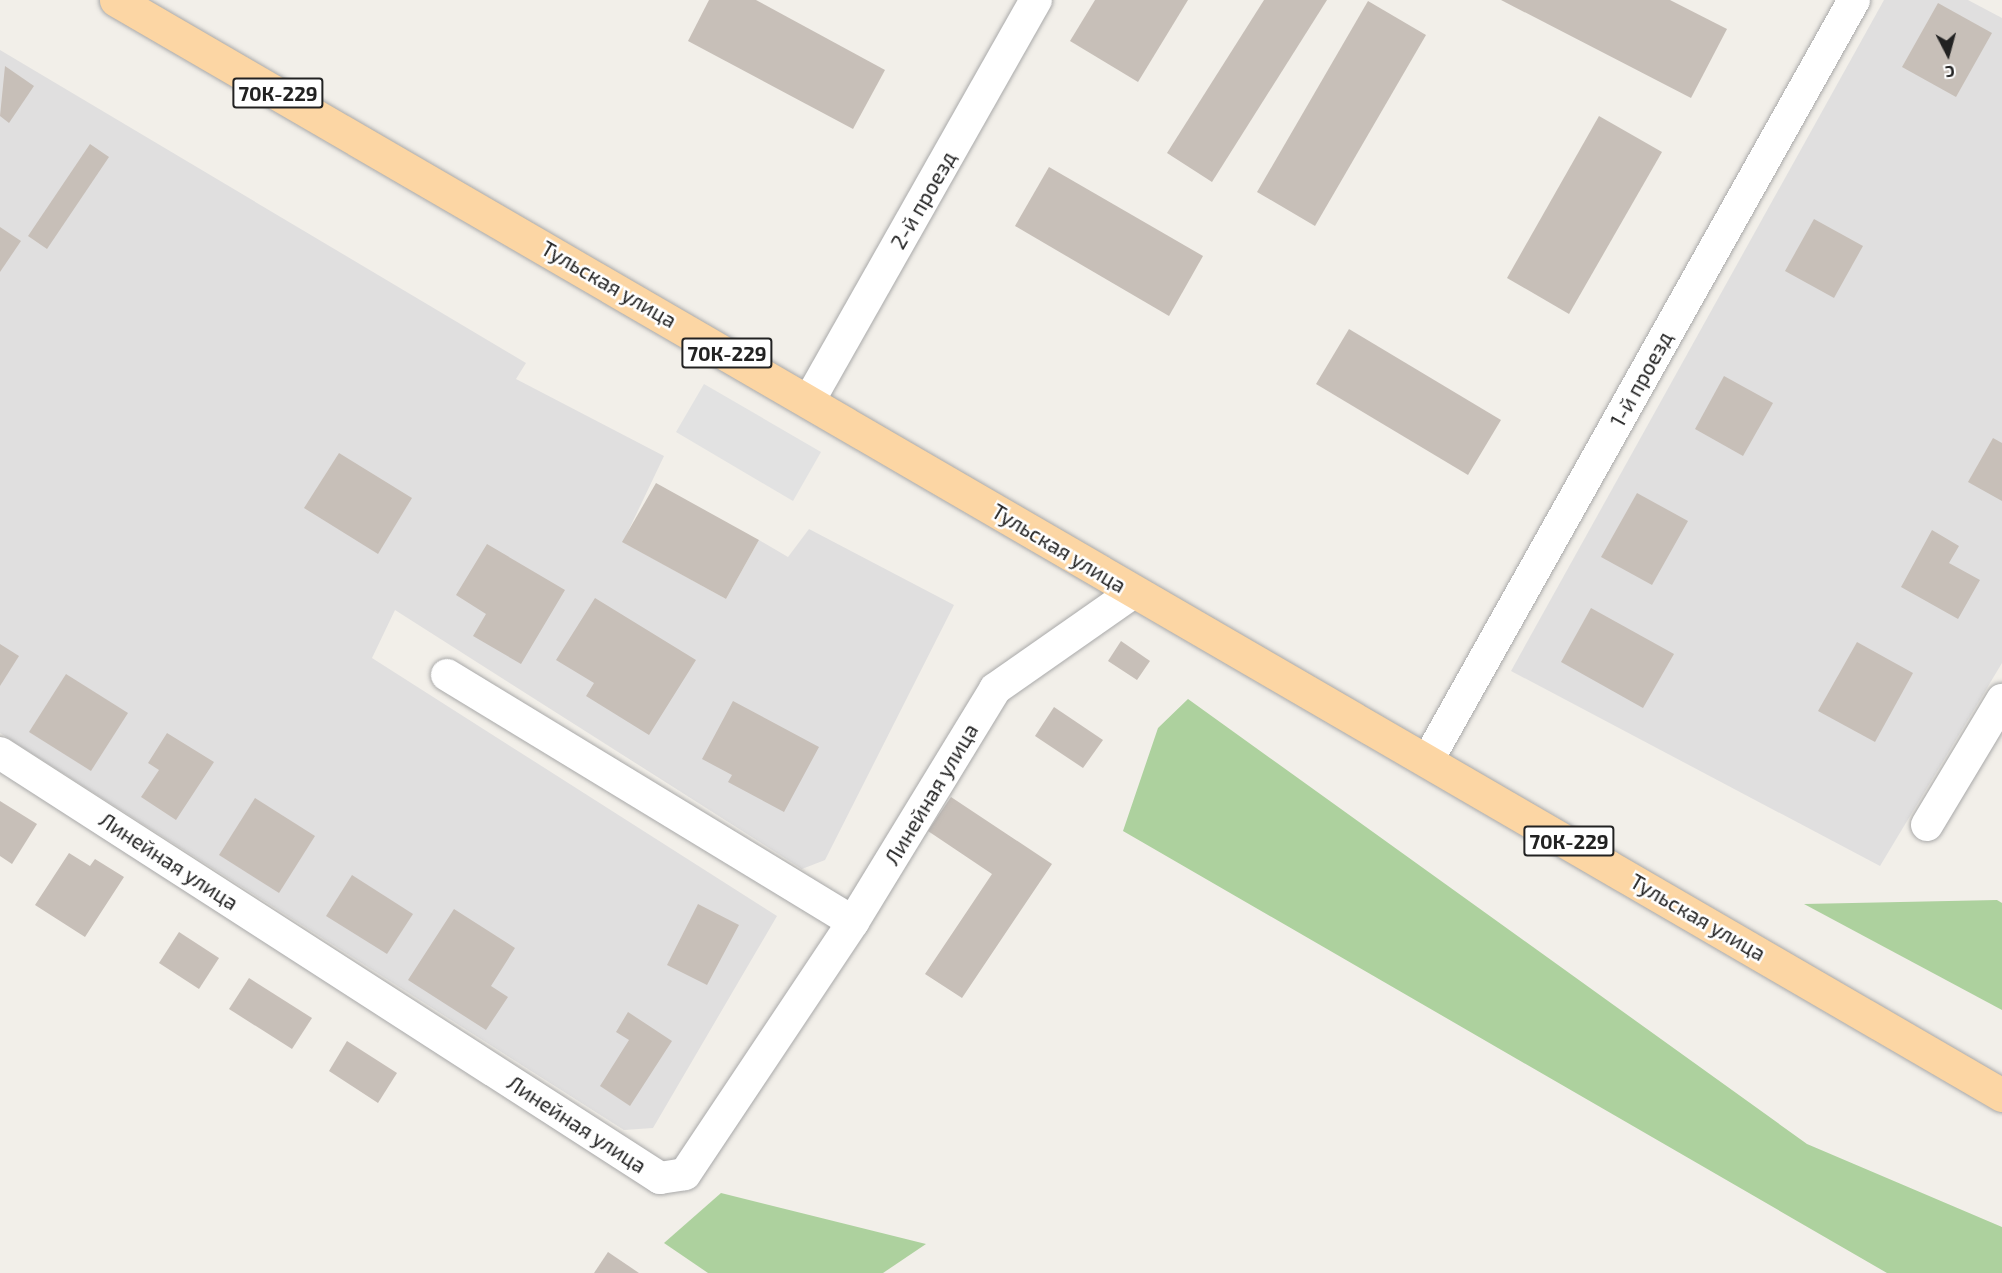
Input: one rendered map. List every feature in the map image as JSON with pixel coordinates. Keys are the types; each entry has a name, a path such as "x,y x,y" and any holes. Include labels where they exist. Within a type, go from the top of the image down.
{"main road":[{"name":"Тульская улица","path":"116,0 809,401 1132,593 1429,758 2002,1095"}],"street":[{"name":"2-й проезд","path":"809,401 1036,0"},
{"name":"1-й проезд","path":"1429,758 1854,0"},
{"name":"Линейная улица","path":"0,753 660,1178 684,1174 853,921 995,689 1132,593"},
{"path":"447,675 853,921"},
{"path":"1927,825 2002,700"}],"shaded area":[{"path":"1884,0 1968,0 2002,18 2002,663 1880,866 1511,671"},
{"path":"0,50 526,363 516,379 664,456 623,542 726,599 759,540 788,557 809,529 954,605 825,860 802,869 395,610 372,658 777,916 653,1128 624,1130 0,733"},
{"path":"704,384 821,452 793,501 676,432"}],"green space":[{"path":"1188,699 1807,1144 2002,1227 2002,1273 1887,1273 1123,831 1158,728"},
{"path":"1997,900 2002,903 2002,1010 1804,904"},
{"path":"721,1193 926,1244 883,1273 708,1273 664,1243"}],"building":[{"path":"709,0 756,0 885,70 853,129 688,41"},
{"path":"1095,0 1188,0 1138,82 1070,41"},
{"path":"1264,0 1327,0 1212,182 1167,153"},
{"path":"1501,0 1670,0 1727,29 1691,98"},
{"path":"1368,1 1426,35 1315,226 1257,192"},
{"path":"1938,3 1992,33 1956,97 1902,67"},
{"path":"5,66 34,86 9,123 0,116"},
{"path":"1599,116 1662,152 1569,314 1507,278"},
{"path":"90,144 109,157 47,249 28,236"},
{"path":"1049,167 1203,256 1169,316 1015,226"},
{"path":"1814,219 1863,246 1834,298 1785,271"},
{"path":"0,227 21,241 0,272"},
{"path":"1349,329 1501,420 1468,475 1316,384"},
{"path":"1724,376 1773,403 1743,456 1695,429"},
{"path":"1993,438 2002,443 2002,501 1968,482"},
{"path":"339,453 412,498 378,554 304,508"},
{"path":"656,483 759,540 726,599 622,542"},
{"path":"1637,493 1688,521 1652,585 1601,557"},
{"path":"1932,530 1959,546 1949,563 1980,580 1958,619 1901,587"},
{"path":"487,544 565,590 521,664 473,636 486,614 456,595"},
{"path":"595,598 696,660 649,735 586,696 594,683 556,660"},
{"path":"1591,608 1674,654 1643,708 1561,662"},
{"path":"1121,641 1150,661 1137,680 1108,661"},
{"path":"1857,642 1913,673 1875,742 1818,711"},
{"path":"0,644 19,656 0,686"},
{"path":"66,674 128,713 91,771 29,732"},
{"path":"733,701 819,747 784,812 728,782 732,775 702,759"},
{"path":"1054,707 1103,740 1083,768 1035,736"},
{"path":"167,733 214,762 176,820 141,797 159,770 148,763"},
{"path":"951,797 1052,864 962,998 925,974 992,874 928,831"},
{"path":"255,798 315,836 279,893 219,855"},
{"path":"0,801 37,824 12,864 0,856"},
{"path":"69,853 90,866 95,859 124,877 85,937 35,905"},
{"path":"352,875 413,914 387,954 326,916"},
{"path":"698,904 739,925 707,985 667,965"},
{"path":"454,909 515,948 491,986 508,997 486,1030 408,980"},
{"path":"179,932 219,958 199,989 159,963"},
{"path":"249,978 312,1018 292,1049 229,1009"},
{"path":"628,1012 672,1041 630,1106 600,1086 629,1040 616,1032"},
{"path":"347,1041 397,1073 378,1103 329,1071"},
{"path":"608,1252 639,1273 594,1273"}]}
